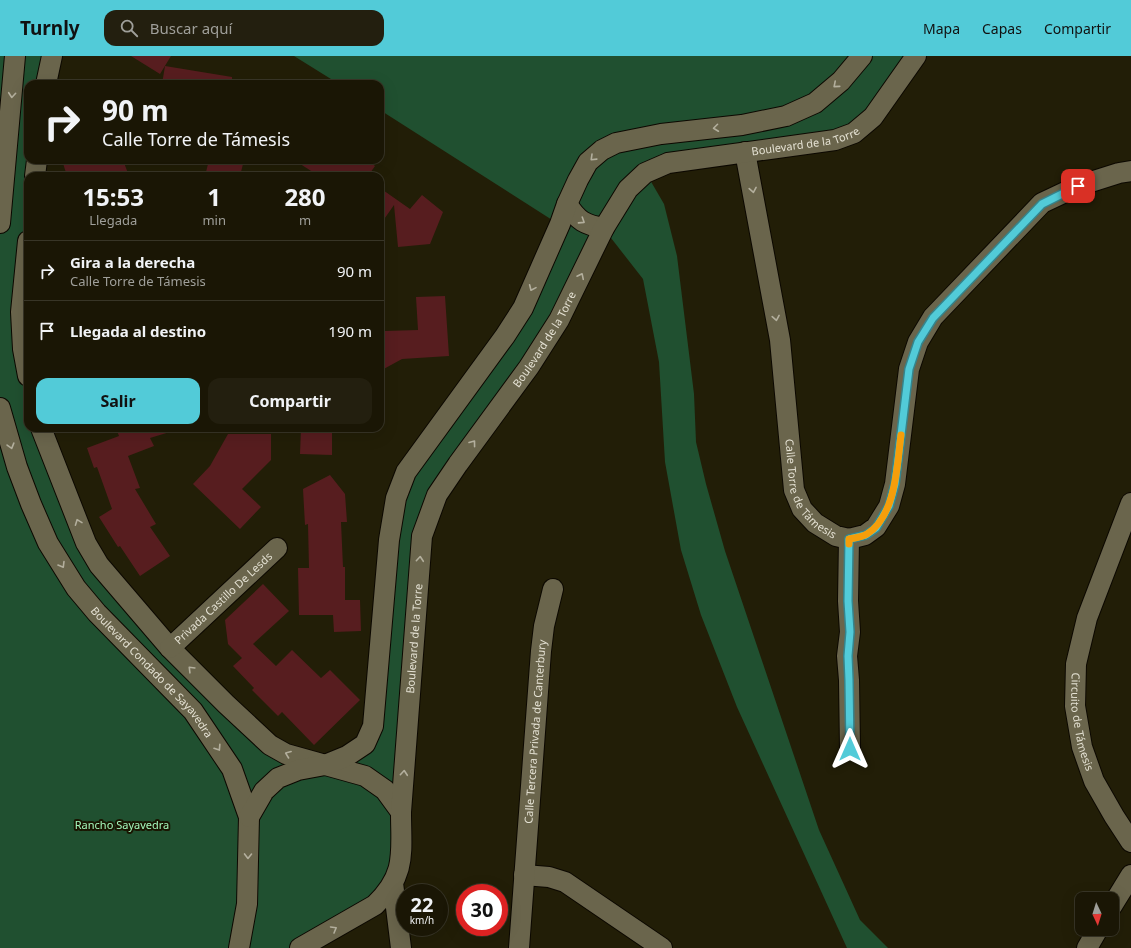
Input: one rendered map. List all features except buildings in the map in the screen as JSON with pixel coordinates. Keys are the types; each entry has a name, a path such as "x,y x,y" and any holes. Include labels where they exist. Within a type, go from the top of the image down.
{"street":[{"path":"0,223 15,56"},
{"path":"47,80 52,56"},
{"path":"249,817 264,791 278,778 298,770 325,765 347,756 365,744 373,726 389,540 396,498 406,472 500,343 523,308 560,224 567,204 588,162 602,150 616,143 742,125 786,116 815,103 840,81 862,56"},
{"name":"Boulevard de la Torre","path":"401,812 422,536 437,495 529,367 559,320 604,228 628,189 645,173 668,164 835,140 854,133 873,117 916,56"},
{"name":"Calle Torre de Támesis","path":"745,152 780,340 794,490 802,509 815,523 836,536 849,539 866,535 876,528 889,506 895,484 909,369 918,342 933,318 1042,204 1078,186 1127,174"},
{"path":"567,204 574,215 583,222 591,226 604,228"},
{"path":"24,282 21,312 24,354"},
{"name":"Boulevard Condado de Sayavedra","path":"0,408 17,466 31,504 48,543 76,588 88,603 193,711 232,769 249,817 247,904 240,948"},
{"path":"45,432 86,542 99,564 170,648 226,704 270,745 286,754 365,776 386,790 401,812 400,868 394,883 375,905 300,948"},
{"name":"Circuito de Támesis","path":"1131,503 1087,618 1076,664 1075,699 1082,747 1094,781 1131,842"},
{"path":"849,539 848,601 850,632 848,656 850,749"},
{"name":"Privada Castillo De Lesds","path":"170,648 277,548"},
{"name":"Calle Tercera Privada de Canterbury","path":"519,948 541,651 544,626 553,589"},
{"path":"524,875 549,877 565,882 662,948"},
{"path":"1119,895 1131,875"},
{"path":"394,883 401,948"},
{"path":"1086,948 1094,936"}],"green space":[{"name":"Rancho Sayavedra","path":"0,56 52,56 47,80 24,80 24,164 36,164 36,172 24,172 24,283 21,312 24,354 24,432 43,432 86,542 99,565 170,648 226,704 270,745 286,754 324,765 356,753 368,742 374,727 389,541 396,498 406,472 523,308 560,225 384,113 384,80 333,80 294,56 916,56 873,117 854,133 835,140 668,163 646,173 664,204 677,256 694,394 696,442 725,551 819,830 860,920 888,948 847,948 737,707 701,615 681,550 665,462 659,362 643,279 604,229 559,320 529,367 437,495 422,536 399,811 400,838 398,861 396,873 391,883 375,905 300,948 0,948","holes":["811,104 786,116 748,123","323,765 290,774 275,782 266,791 249,817 264,792 278,779 294,771"]}],"slow traffic":[{"path":"849,544 849,539 866,535 876,528 889,506 895,484 901,435"}],"route":[{"path":"850,749 848,656 850,632 848,601 849,539 866,535 876,528 889,506 895,484 909,369 918,342 933,318 1042,204 1078,186"}]}
